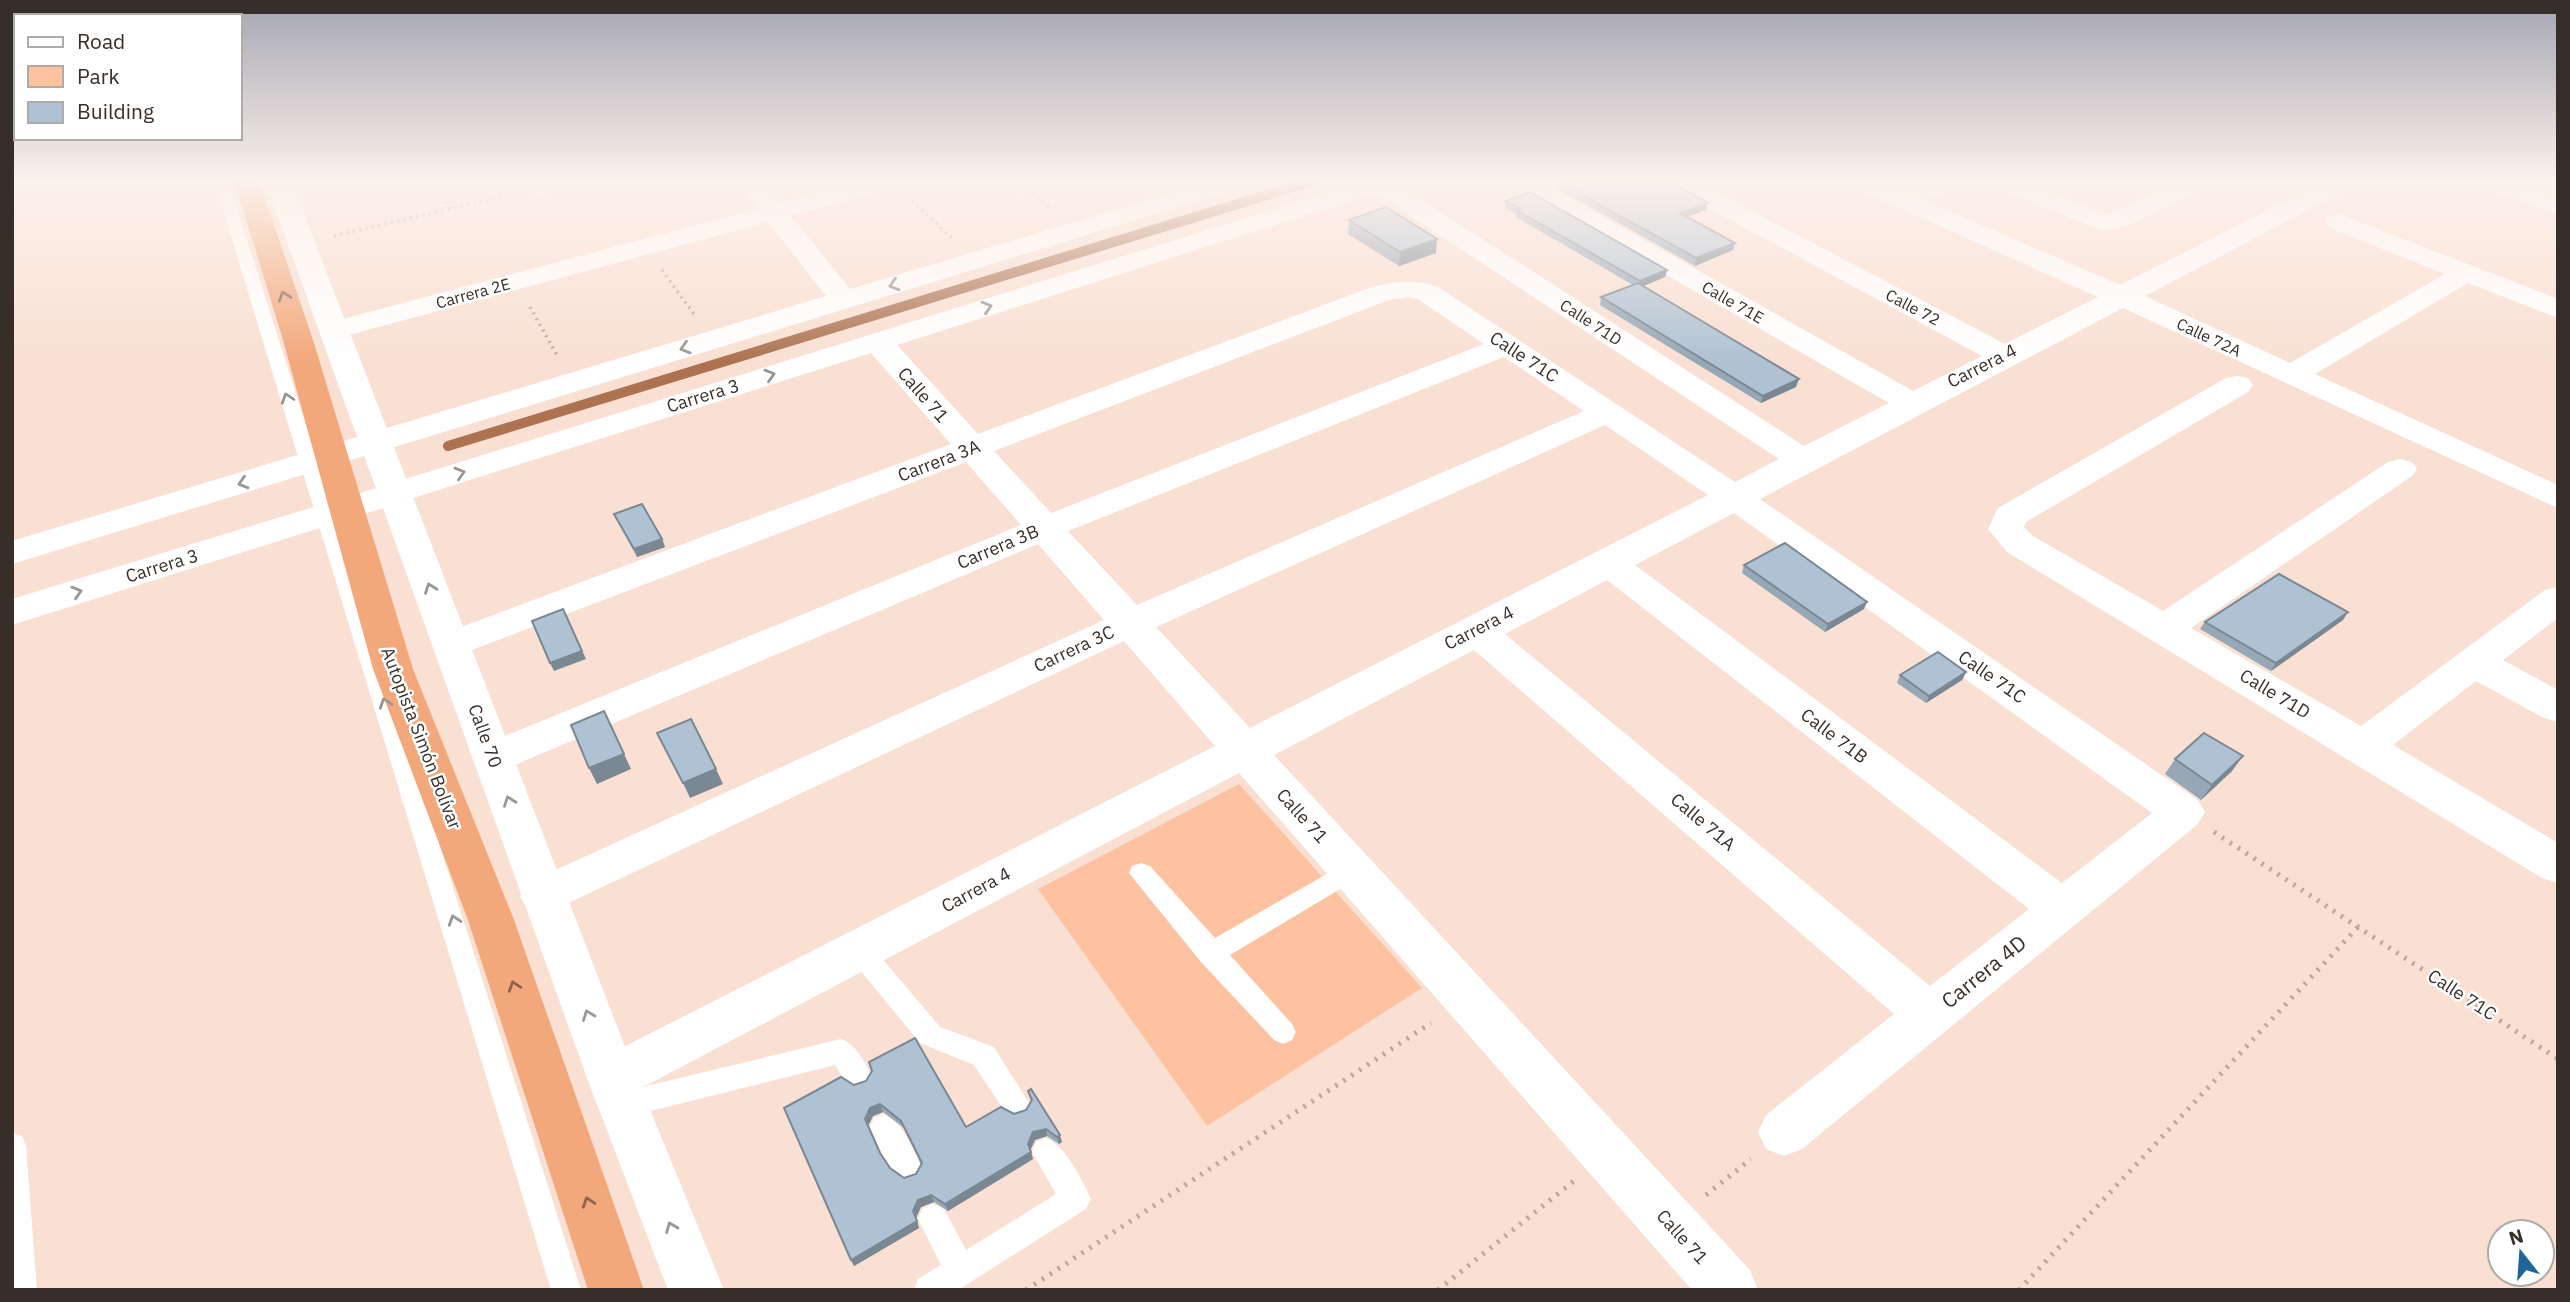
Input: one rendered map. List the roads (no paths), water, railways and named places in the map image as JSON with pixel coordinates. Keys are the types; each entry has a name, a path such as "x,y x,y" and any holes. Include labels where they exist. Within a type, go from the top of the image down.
{"highway":[{"name":"Autopista Simón Bolívar","path":"266,241 298,340 320,459 336,511 393,669 491,920 616,1290"}],"street":[{"name":"Calle 70","path":"301,241 543,896 696,1290"},
{"name":"Carrera 2E","path":"334,330 664,241"},
{"path":"797,241 844,300"},
{"path":"12,553 1040,241"},
{"name":"Carrera 3","path":"12,612 1199,241"},
{"name":"Calle 71D","path":"1474,241 1802,460"},
{"name":"Calle 71E","path":"1626,241 1911,403"},
{"name":"Calle 72","path":"1789,241 2003,355"},
{"name":"Calle 72A","path":"1994,241 2121,296 2558,498"},
{"name":"Carrera 4","path":"617,1092 860,951 2003,355 2229,241"},
{"path":"2386,241 2558,309"},
{"path":"2291,375 2466,273"},
{"name":"Carrera 3A","path":"451,645 1378,294 1400,288 1428,293"},
{"name":"Calle 71C","path":"1428,293 1733,496 2183,812"},
{"name":"Calle 71","path":"877,342 1042,529 1730,1290"},
{"name":"Carrera 3B","path":"493,758 1042,529 1507,345"},
{"name":"Calle 71D","path":"2237,385 2010,516 2006,529 2020,544 2363,746 2558,865"},
{"name":"Carrera 3C","path":"543,896 1128,624 1608,412"},
{"path":"2164,628 2400,469"},
{"name":"Calle 71B","path":"1607,562 2062,909"},
{"path":"2363,746 2558,598"},
{"name":"Calle 71A","path":"1476,630 1930,1015"},
{"path":"2474,662 2558,708"},
{"name":"Carrera 4D","path":"1784,1132 2183,812"}],"lane":[{"path":"243,241 320,459"},
{"path":"336,511 459,936 566,1290"},
{"path":"1210,954 1351,870"},
{"path":"1141,873 1210,954 1283,1032"},
{"path":"860,951 930,1035 984,1056 1017,1106"},
{"path":"617,1092 841,1051 858,1077"},
{"path":"884,1127 908,1169"},
{"path":"12,1146 22,1290"},
{"path":"929,1290 1076,1199 1046,1152"},
{"path":"933,1219 960,1269"}],"waterway":[{"path":"448,446 1118,241"}]}
